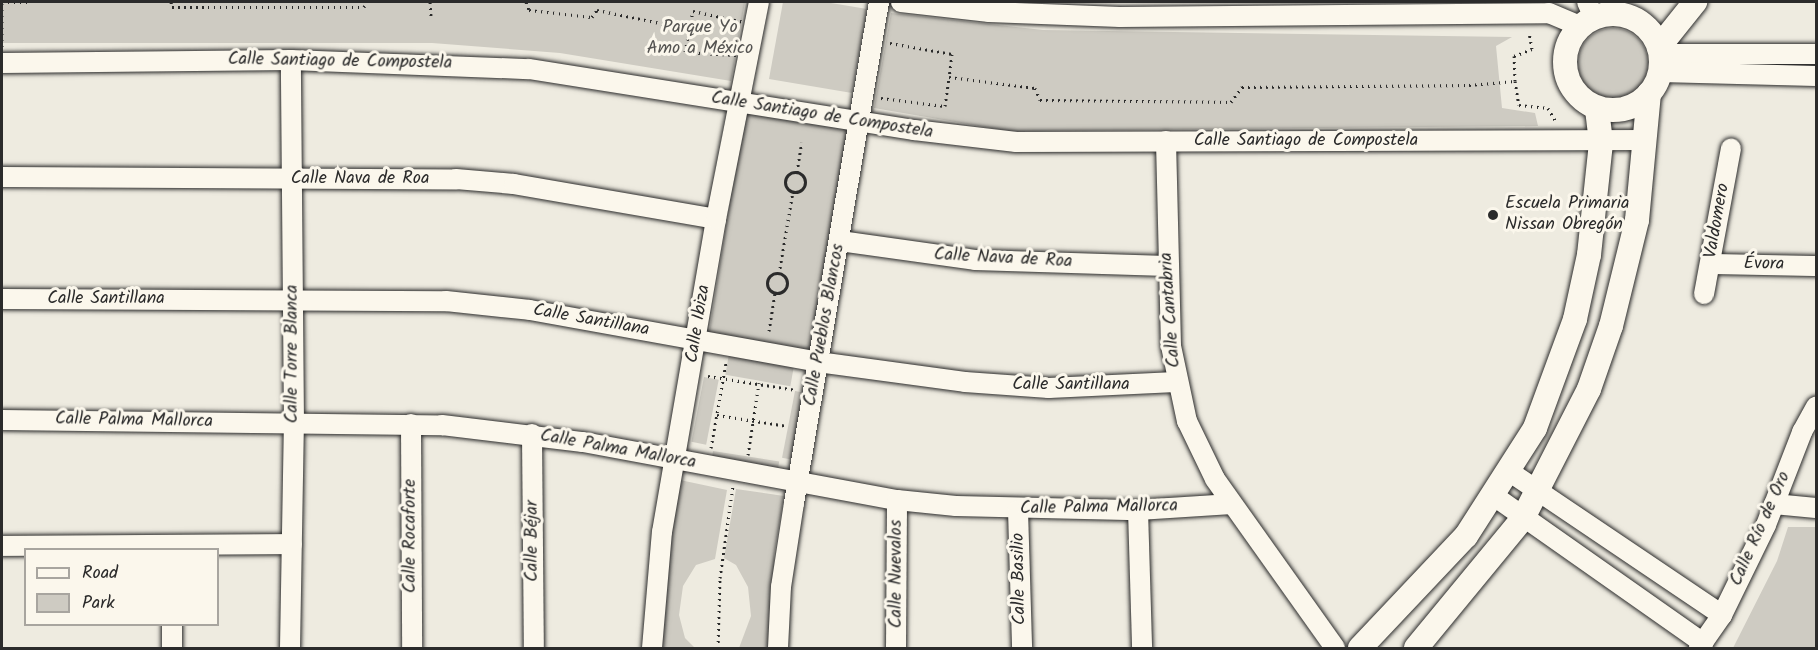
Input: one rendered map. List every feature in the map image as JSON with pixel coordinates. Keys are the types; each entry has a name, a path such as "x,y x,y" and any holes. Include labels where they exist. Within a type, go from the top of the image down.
{"street":[{"name":"Calle Ibiza","path":"652,648 655,581 675,460 698,340 716,219 759,2"},
{"name":"Calle Pueblos Blancos","path":"778,648 782,587 798,480 879,2"},
{"path":"901,2 989,12 1066,8 1455,8 1527,14 1598,12 1639,21 1660,57"},
{"path":"1416,648 1523,518 1539,493 1589,389 1611,326 1636,219 1649,94 1660,57 1695,2"},
{"path":"1598,12 1567,47 1565,72 1582,100 1597,108 1616,111 1634,106 1649,94"},
{"path":"1660,57 1816,54"},
{"path":"1660,57 1816,76"},
{"name":"Calle Santiago de Compostela","path":"2,63 291,60 529,69 859,122 1016,141 1567,142 1645,140"},
{"name":"Calle Torre Blanca","path":"290,648 294,423 291,60"},
{"path":"1355,648 1466,537 1510,472 1535,428 1575,319 1589,255 1601,141 1597,108"},
{"name":"Calle Cantabria","path":"1166,141 1167,266 1176,382 1195,439 1232,504 1335,648"},
{"name":"Valdomero","path":"1704,294 1731,148"},
{"name":"Calle Nava de Roa","path":"2,177 292,179 405,177 514,184 716,219"},
{"name":"Calle Nava de Roa","path":"840,241 975,260 1167,266"},
{"name":"Évora","path":"1711,264 1816,266"},
{"name":"Calle Santillana","path":"2,299 292,300 488,305 730,344 818,362 1020,386 1176,382"},
{"name":"Calle Río de Oro","path":"1701,646 1722,615 1774,504 1802,432 1816,407"},
{"name":"Calle Palma Mallorca","path":"2,420 411,424 532,434 709,466 742,462 798,480 897,500 1018,510 1138,510 1232,504"},
{"name":"Calle Rocaforte","path":"411,424 412,648"},
{"name":"Calle Béjar","path":"532,434 534,648"},
{"path":"1510,472 1722,615"},
{"path":"1494,496 1701,646"},
{"name":"Calle Nuevalos","path":"896,648 897,500"},
{"path":"1774,504 1816,508"},
{"name":"Calle Basilio","path":"1018,510 1022,648"},
{"path":"1138,510 1142,648"},
{"path":"2,546 171,548 292,544"},
{"path":"172,626 172,648"}],"path":[{"path":"2,63 2,2 28,2"},
{"path":"171,2 172,7 364,7 367,2"},
{"path":"272,2 272,7"},
{"path":"430,2 431,16"},
{"path":"526,2 529,10 592,17 597,10 689,29"},
{"path":"693,11 749,23 736,55 685,52 689,29 693,11"},
{"path":"1527,14 1532,50 1514,56 1519,105 1548,108 1567,142"},
{"path":"864,95 945,106 952,54 873,40"},
{"path":"949,77 1035,88 1040,100 1219,102 1231,102 1242,87 1470,85 1515,81"},
{"path":"797,172 801,142"},
{"path":"794,191 785,181 788,175 797,172"},
{"path":"769,331 776,293 786,286 779,274 794,191 804,184 804,178 797,172"},
{"path":"776,293 767,282 779,274"},
{"path":"709,466 730,344"},
{"path":"691,375 813,392"},
{"path":"718,648 720,578 759,383"},
{"path":"717,415 787,426"}],"green space":[{"name":"Parque Yo Amo a México","path":"2,2 745,2 731,81 560,53 432,43 2,43"},
{"path":"783,2 825,2 867,9 852,93 769,79"},
{"path":"891,13 1043,30 1512,37 1496,46 1502,108 1535,113 1538,126 1008,131 874,108"},
{"path":"1613,28 1632,34 1642,44 1648,63 1642,82 1632,92 1613,98 1594,92 1584,82 1578,63 1584,44 1594,34"},
{"path":"745,106 851,123 814,353 709,336"},
{"path":"729,354 794,365 790,386 725,375"},
{"path":"704,377 719,380 706,445 691,442"},
{"path":"795,391 816,395 803,462 782,458"},
{"path":"713,451 779,461 776,482 710,472"},
{"path":"680,480 727,490 715,559 696,565 683,586 679,615 685,638 695,648 660,648 661,595"},
{"path":"736,489 784,496 774,555 773,648 739,648 751,616 748,587 736,565 724,558"},
{"path":"1788,527 1815,527 1816,648 1733,648 1777,561"}],"place":[{"name":"Escuela Primaria Nissan Obregón","path":"1493,215"}]}
